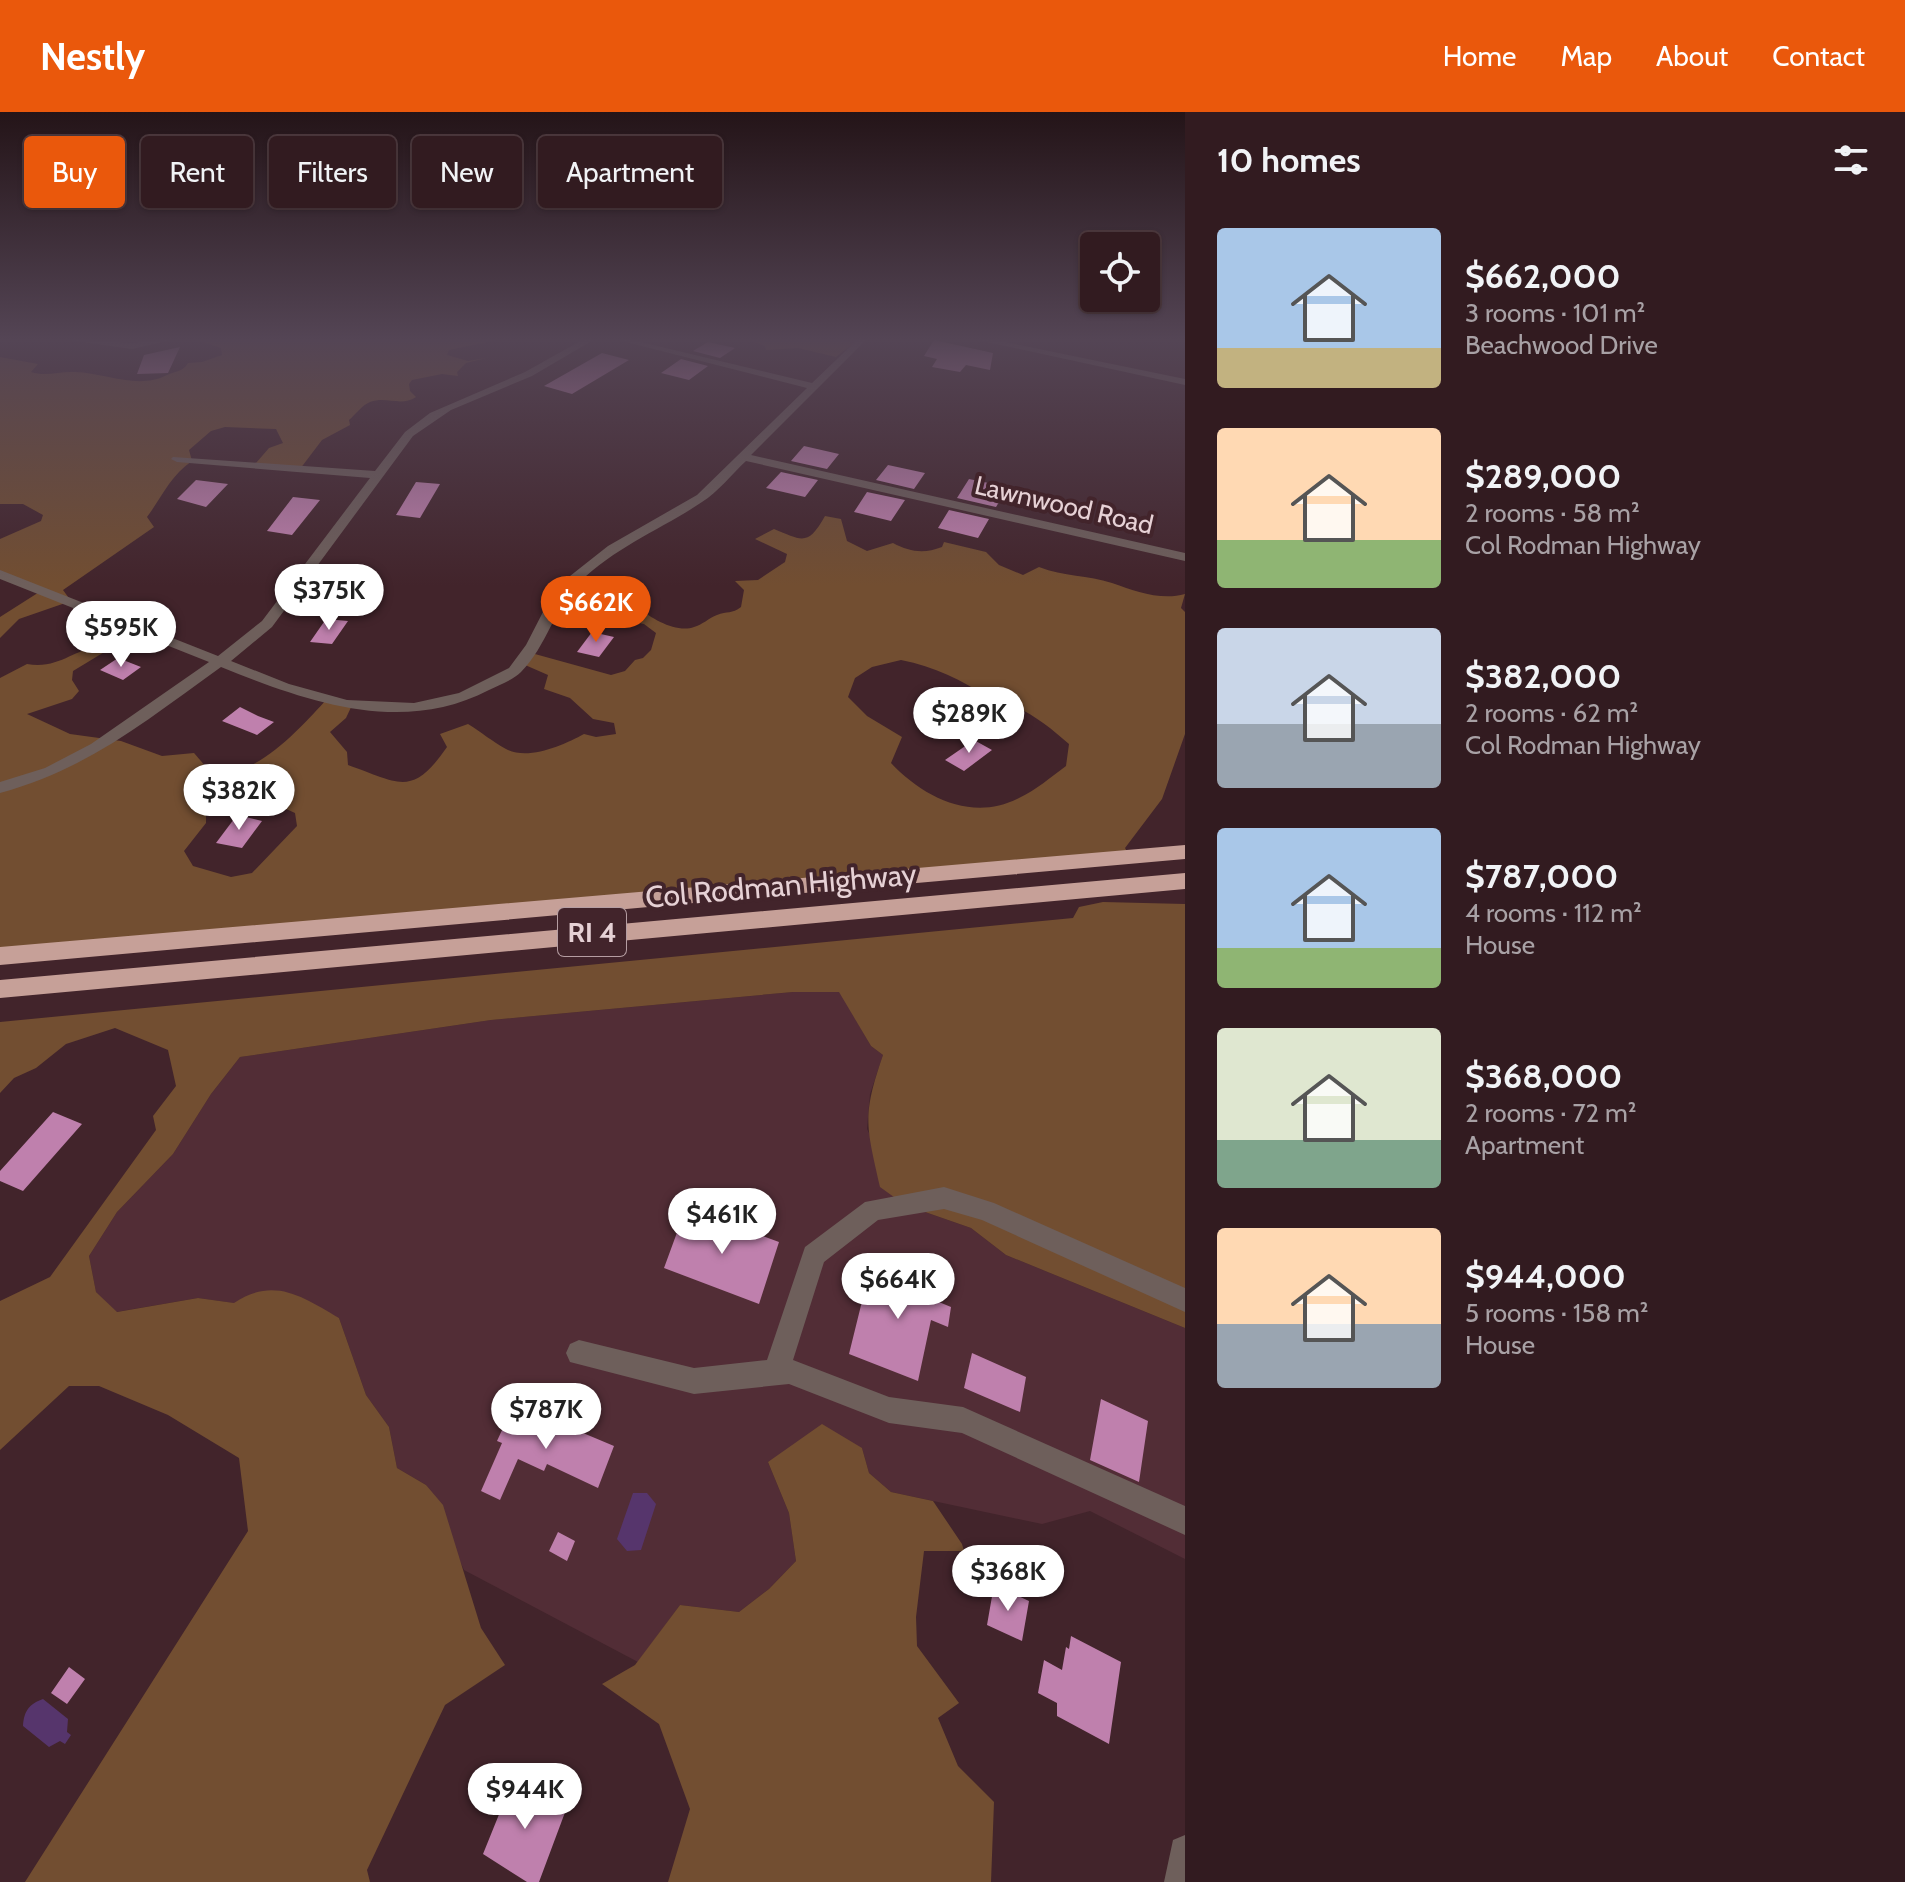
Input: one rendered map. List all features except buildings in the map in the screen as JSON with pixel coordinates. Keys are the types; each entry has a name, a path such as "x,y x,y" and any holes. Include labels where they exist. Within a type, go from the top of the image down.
{"highway":[{"name":"Col Rodman Highway","path":"0,956 1185,852"},
{"name":"Col Rodman Highway","path":"0,989 1185,881"}],"street":[{"path":"0,788 51,772 97,748 224,661 267,624 378,475 423,422"},
{"path":"0,574 284,687 346,705 414,708 483,690 514,671 525,660 551,610 575,579 613,549 686,509 745,457 778,422"},
{"name":"Lawnwood Road","path":"745,457 1185,557"},
{"path":"177,459 378,475"},
{"path":"776,1372 814,1255 873,1210 944,1198 986,1211 1185,1300"},
{"path":"579,1353 694,1381 789,1371 889,1410 963,1420 1185,1521"},
{"path":"1181,1882 1185,1852"}],"shaded area":[{"path":"0,422 349,422 350,425 322,440 300,469 256,463 269,448 283,443 276,429 225,427 211,431 189,450 192,461 172,480 147,517 154,527 63,590 71,601 19,619 0,638 0,617 44,589 0,572 0,539 41,521 43,515 23,504 0,504"},
{"path":"825,516 841,519 847,541 867,551 893,543 911,550 929,551 942,547 944,542 986,552 999,565 1023,575 1039,567 1103,580 1148,594 1185,594 1181,608 1185,612 1185,734 1162,799 1125,848 1129,855 0,957 0,678 27,664 52,663 89,649 106,651 73,671 72,680 79,691 72,699 27,714 70,734 121,741 162,756 194,753 209,769 227,772 243,769 276,750 327,699 353,703 346,718 330,732 347,752 348,765 404,782 424,774 447,747 440,734 468,724 506,749 525,753 556,747 584,734 596,737 616,734 614,723 593,719 570,698 544,689 548,675 516,661 524,651 611,675 625,671 651,650 656,633 644,624 609,617 583,621 548,614 567,585 642,600 640,608 658,621 673,627 694,627 741,607 744,590 735,581 758,580 785,562 787,554 755,539 774,529 804,538 814,532","holes":["901,660 947,675 990,699 1014,706 1036,718 1069,744 1066,766 1019,798 984,808 950,803 918,787 891,763 902,737 867,716 848,697 855,678 872,667","244,790 295,813 297,826 252,873 231,877 193,866 184,851 206,823 206,809 211,801"]},
{"path":"1103,902 1185,904 1185,1328 1006,1255 971,1228 905,1205 880,1187 868,1121 883,1055 871,1046 839,992 793,992 491,1020 240,1057 211,1094 173,1154 117,1212 89,1256 96,1292 117,1312 198,1298 234,1303 249,1295 275,1290 301,1297 339,1318 366,1395 389,1427 397,1468 426,1485 443,1505 481,1628 505,1665 445,1705 367,1870 370,1882 25,1882 248,1531 239,1458 168,1415 99,1386 69,1386 0,1450 0,1301 50,1277 156,1130 153,1116 176,1086 168,1050 115,1028 66,1044 36,1068 14,1078 0,1093 0,1022 1073,918 1079,907"},
{"path":"793,992 840,992 871,1046 883,1055 870,1094 867,1129 905,1205 971,1228 1006,1255 1185,1328 1185,1559 1090,1511 1042,1524 891,1492 869,1473 862,1448 768,1462 789,1513 796,1561 769,1589 739,1612 680,1605 638,1662 464,1570 426,1485 397,1468 389,1427 366,1395 339,1318 198,1298 116,1312 96,1292 89,1256 117,1212 173,1154 211,1094 240,1057 491,1020"},
{"path":"822,1424 862,1448 869,1473 891,1492 933,1501 962,1544 964,1551 924,1551 916,1617 917,1646 959,1703 938,1718 958,1766 994,1802 991,1882 668,1882 690,1809 659,1724 602,1684 635,1665 680,1605 739,1612 769,1589 796,1561 789,1513 768,1462"},
{"path":"633,1493 647,1493 656,1504 641,1550 627,1551 617,1539"},
{"path":"43,1699 68,1719 67,1732 71,1735 65,1744 60,1741 49,1747 23,1726 28,1709"}]}
